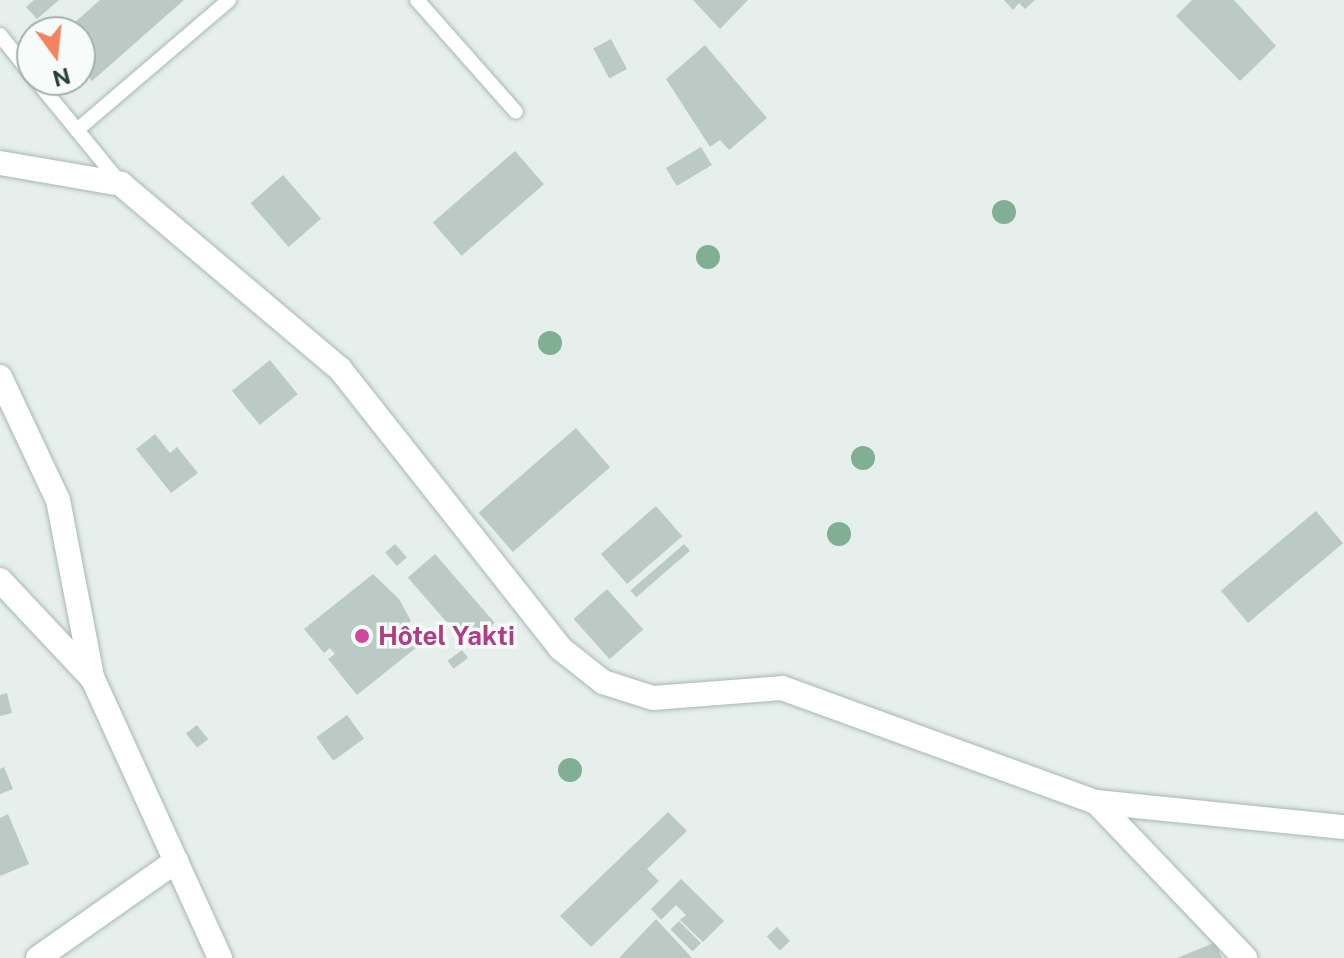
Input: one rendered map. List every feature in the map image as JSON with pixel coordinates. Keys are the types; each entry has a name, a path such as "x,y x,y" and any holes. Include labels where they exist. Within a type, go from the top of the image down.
{"street":[{"path":"0,163 121,184 340,369 560,648 603,682 653,698 782,688 1096,802 1344,827"},
{"path":"0,377 58,500 92,677 220,958"},
{"path":"0,580 92,677"},
{"path":"1096,802 1245,958"},
{"path":"38,958 176,861"}],"lane":[{"path":"77,130 229,0"},
{"path":"417,0 516,112"},
{"path":"0,35 16,55"},
{"path":"49,96 121,184"}],"building":[{"path":"34,0 59,0 40,16 34,16 26,7"},
{"path":"100,0 184,0 96,77 96,16 82,16"},
{"path":"693,0 748,0 720,29"},
{"path":"1004,0 1035,0 1025,9 1019,3 1013,10"},
{"path":"1192,0 1234,0 1276,46 1240,81 1176,16"},
{"path":"611,39 627,69 609,78 593,48"},
{"path":"705,45 767,118 729,150 720,140 710,147 666,79"},
{"path":"701,147 712,165 677,186 666,168"},
{"path":"515,151 544,184 462,256 433,223"},
{"path":"283,175 321,219 289,247 251,203"},
{"path":"270,360 298,394 260,425 232,391"},
{"path":"576,428 610,467 513,552 479,513"},
{"path":"155,434 170,453 177,447 198,473 171,493 136,449"},
{"path":"656,506 682,536 627,584 601,554"},
{"path":"1316,511 1343,543 1248,623 1221,591"},
{"path":"395,544 407,558 397,566 385,553"},
{"path":"684,544 690,551 636,597 630,591"},
{"path":"435,554 495,623 468,646 408,578"},
{"path":"373,574 399,599 411,621 401,628 417,647 357,695 328,659 335,654 330,648 324,653 304,629"},
{"path":"607,589 643,629 610,659 574,619"},
{"path":"462,650 468,658 454,669 448,661"},
{"path":"7,693 12,713 0,716 0,695"},
{"path":"347,715 364,738 333,761 316,737"},
{"path":"197,725 208,739 197,748 186,734"},
{"path":"4,767 13,789 0,794 0,769"},
{"path":"668,812 687,831 647,869 659,881 591,947 560,916"},
{"path":"8,814 29,864 0,876 0,818"},
{"path":"681,879 724,921 703,942 680,920 686,915 676,905 661,920 651,909"},
{"path":"656,919 692,958 619,958"},
{"path":"679,921 701,943 692,951 671,929"},
{"path":"777,927 790,941 780,950 767,937"},
{"path":"1216,942 1222,958 1177,958"}],"place":[{"name":"Hôtel Yakti","path":"362,636"}]}
